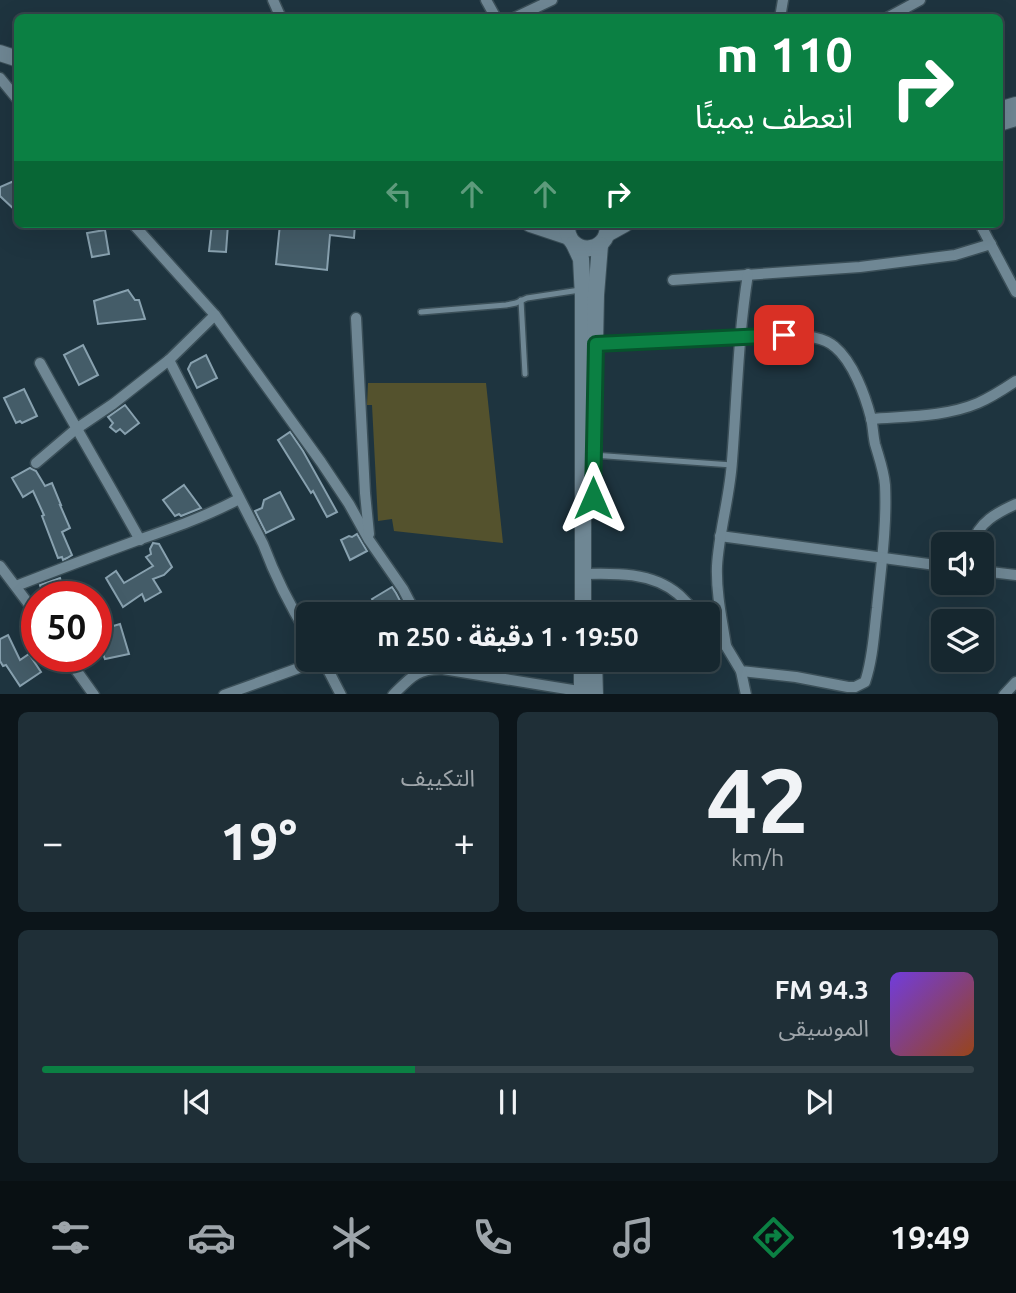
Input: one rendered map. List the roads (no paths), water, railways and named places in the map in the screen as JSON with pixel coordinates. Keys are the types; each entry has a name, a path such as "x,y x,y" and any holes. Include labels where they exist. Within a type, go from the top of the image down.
{"main road":[{"path":"545,228 570,235 583,248 592,248 605,234"},
{"path":"584,602 593,455 596,295 605,234"},
{"path":"570,235 581,259 583,289 584,461 592,602"},
{"path":"584,672 588,694"},
{"path":"588,694 592,672"}],"street":[{"path":"522,14 552,0"},
{"path":"894,14 920,0"},
{"path":"0,78 14,95"},
{"path":"137,228 215,315 321,462 409,602"},
{"path":"982,228 1016,292"},
{"path":"673,280 860,267 955,254 990,244"},
{"path":"726,646 717,571 732,465 740,338 748,274"},
{"path":"36,463 76,429 169,360 215,315"},
{"path":"356,318 369,540"},
{"path":"596,344 784,335 807,337 835,346 861,386 884,472 885,521 870,659 865,682 848,687 796,677 741,671"},
{"path":"169,360 296,615"},
{"path":"40,363 140,540"},
{"path":"871,419 965,408 996,395 1016,381"},
{"path":"16,586 182,526 239,499"},
{"path":"977,532 998,513 1016,504"},
{"path":"720,536 931,564"},
{"path":"1,569 21,593"},
{"path":"994,572 1016,575"},
{"path":"588,574 648,578 661,583 686,602"},
{"path":"720,639 741,671 746,694"},
{"path":"227,694 296,669"},
{"path":"77,672 93,694"},
{"path":"329,672 340,694"},
{"path":"394,694 417,672"},
{"path":"480,672 588,694"}],"lane":[{"path":"421,312 516,303 527,298 583,289"},
{"path":"521,300 525,374"},
{"path":"593,455 732,465"}]}
